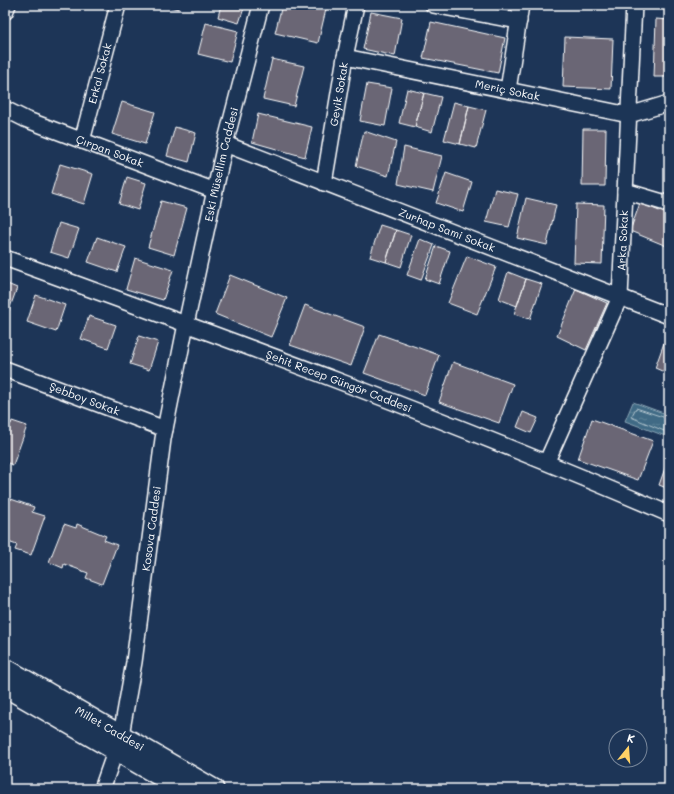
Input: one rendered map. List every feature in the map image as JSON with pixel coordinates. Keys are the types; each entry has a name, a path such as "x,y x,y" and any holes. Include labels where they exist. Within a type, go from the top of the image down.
{"main road":[{"name":"Millet Caddesi","path":"5,668 119,743 182,789"},
{"name":"Millet Caddesi","path":"5,687 214,789"}],"street":[{"path":"5,12 8,5"},
{"name":"Erkal Sokak","path":"82,141 118,5"},
{"name":"Eski Müsellim Caddesi","path":"186,324 225,144 261,5"},
{"name":"Geyik Sokak","path":"324,183 345,57 356,5"},
{"path":"434,5 519,21"},
{"path":"508,90 521,5"},
{"name":"Arka Sokak","path":"547,461 620,297 634,5"},
{"name":"Meriç Sokak","path":"345,57 629,115 669,103"},
{"name":"Çırpan Sokak","path":"5,109 25,120 215,191"},
{"name":"Zurhap Sami Sokak","path":"225,144 669,316"},
{"path":"625,191 669,204"},
{"name":"Şehit Recep Güngör Caddesi","path":"5,258 186,324 547,461 669,514"},
{"name":"Kosova Caddesi","path":"102,789 119,743 134,662 165,429 186,324"},
{"name":"Şebboy Sokak","path":"5,369 165,429"}],"water":[{"path":"633,402 669,415 668,437 625,421"}],"building":[{"path":"162,5 179,5 178,9"},
{"path":"221,5 245,5 239,23 218,17"},
{"path":"282,5 327,5 318,43 275,33"},
{"path":"371,12 402,18 395,56 363,49"},
{"path":"656,19 669,20 669,77 654,77"},
{"path":"431,22 505,38 498,73 423,58"},
{"path":"206,23 238,31 230,62 198,54"},
{"path":"565,37 613,39 611,89 563,87"},
{"path":"272,59 304,66 294,106 263,99"},
{"path":"367,84 392,88 385,126 360,121"},
{"path":"407,89 424,93 415,127 399,123"},
{"path":"424,93 441,97 432,132 415,127"},
{"path":"122,102 155,112 145,144 112,134"},
{"path":"454,102 469,106 460,144 444,140"},
{"path":"469,106 486,110 476,148 460,144"},
{"path":"258,114 312,127 305,157 252,142"},
{"path":"175,127 196,133 189,162 167,156"},
{"path":"583,129 606,129 605,186 582,186"},
{"path":"364,131 396,142 388,176 356,166"},
{"path":"404,147 442,156 433,192 398,184"},
{"path":"60,164 93,174 84,204 51,194"},
{"path":"446,173 472,182 463,212 436,203"},
{"path":"127,177 146,183 138,210 119,204"},
{"path":"495,189 518,194 509,227 486,222"},
{"path":"526,198 556,205 547,245 517,238"},
{"path":"161,201 187,208 174,255 148,247"},
{"path":"640,203 669,215 669,247 630,231"},
{"path":"576,204 604,205 602,264 574,263"},
{"path":"59,223 79,229 69,258 50,252"},
{"path":"380,225 396,230 386,262 370,257"},
{"path":"396,230 411,235 401,267 386,262"},
{"path":"97,237 126,247 117,272 88,262"},
{"path":"420,239 434,245 421,280 407,275"},
{"path":"436,246 450,251 439,284 425,279"},
{"path":"467,256 496,267 477,314 448,303"},
{"path":"135,258 173,270 163,300 126,289"},
{"path":"508,272 526,279 517,306 499,299"},
{"path":"230,275 287,298 271,337 215,314"},
{"path":"526,279 542,284 530,319 514,314"},
{"path":"5,283 17,288 8,313 5,312"},
{"path":"576,289 607,303 586,350 557,336"},
{"path":"36,295 65,305 56,332 27,322"},
{"path":"305,305 365,327 351,366 290,345"},
{"path":"89,316 116,325 108,348 81,339"},
{"path":"669,329 669,374 655,368"},
{"path":"379,334 439,355 425,395 364,373"},
{"path":"139,336 158,342 149,370 130,364"},
{"path":"453,362 513,384 499,423 439,402"},
{"path":"523,412 538,418 531,433 517,427"},
{"path":"592,419 653,441 638,480 578,459"},
{"path":"12,421 27,426 13,465 5,462 5,422 11,424"},
{"path":"669,457 669,489 659,485"},
{"path":"5,497 34,507 32,512 45,516 31,555 15,550 17,545 5,541"},
{"path":"64,524 76,528 77,524 106,536 104,540 117,545 102,584 86,578 88,573 64,564 63,568 49,562"}]}
